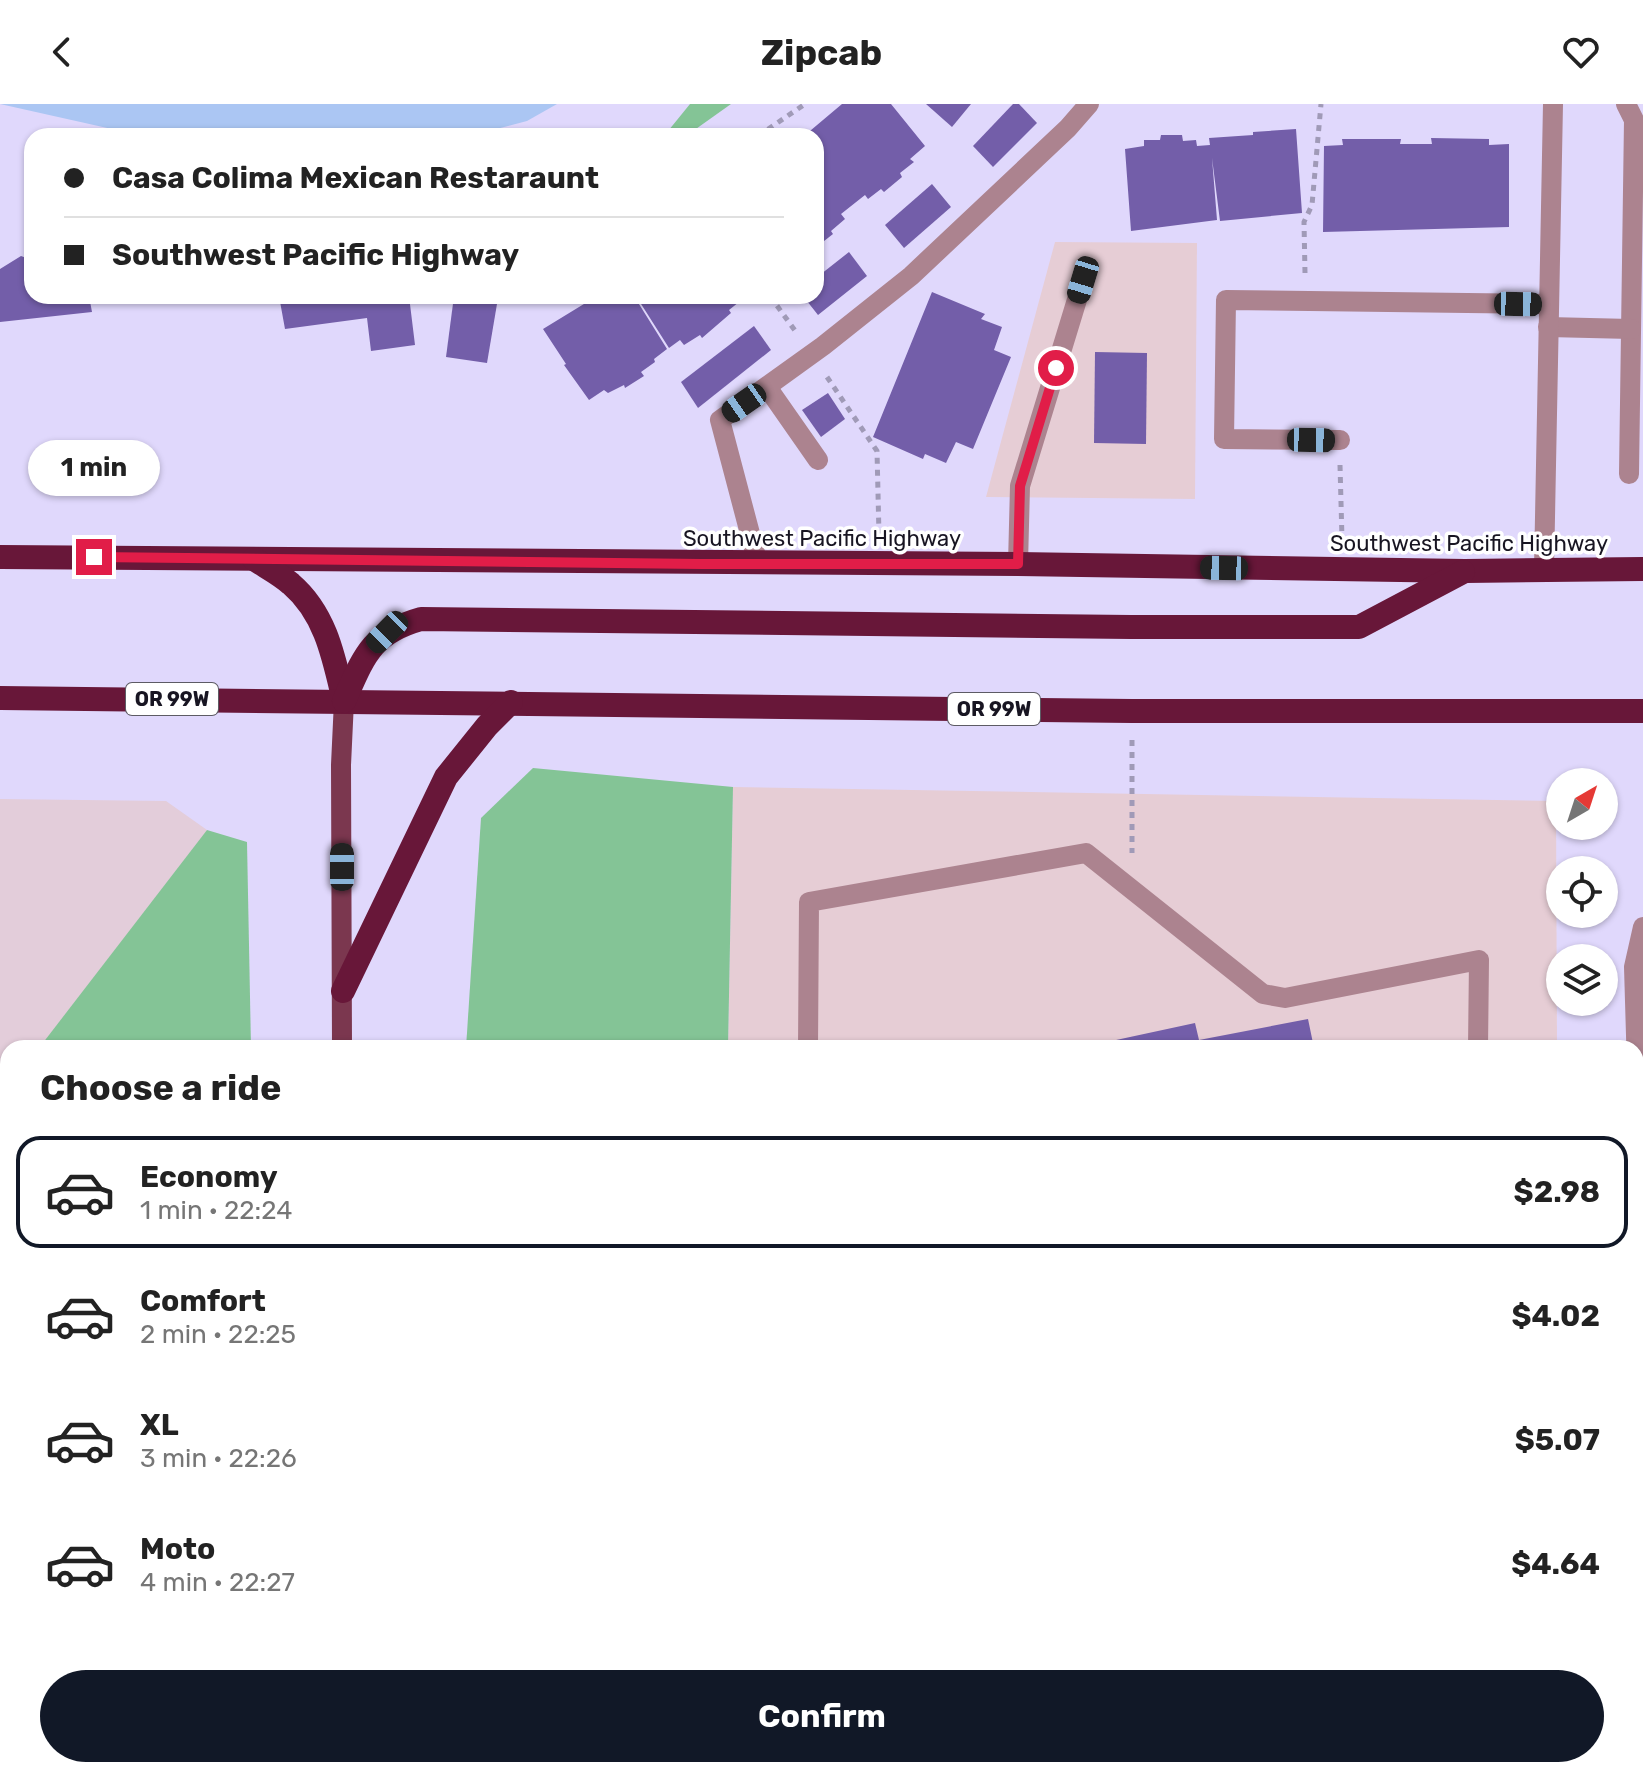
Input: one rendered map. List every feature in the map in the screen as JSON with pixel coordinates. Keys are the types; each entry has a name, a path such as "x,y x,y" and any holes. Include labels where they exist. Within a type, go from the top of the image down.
{"highway":[{"name":"Southwest Pacific Highway","path":"0,557 1018,564 1465,571 1643,569"},
{"path":"254,559 291,584 315,610 330,644 344,701"},
{"path":"344,701 371,647 387,632 421,619 1359,627 1465,571"},
{"name":"OR 99W","path":"0,698 1132,711 1643,711"},
{"path":"343,991 446,777 487,726 511,702"}],"main road":[{"path":"342,1040 341,765 344,701"}],"lane":[{"path":"758,564 720,420 812,354 911,276 1068,128 1089,104"},
{"path":"1544,569 1553,104"},
{"path":"1626,104 1634,120 1629,474"},
{"path":"1018,564 1020,486 1083,280"},
{"path":"1340,440 1224,439 1226,300 1549,304"},
{"path":"1548,327 1631,329"},
{"path":"767,387 818,460"},
{"path":"808,1040 809,902 1086,853 1263,994 1285,998 1479,960 1478,1040"},
{"path":"1636,1040 1634,967 1643,927"}],"path":[{"path":"770,128 805,104"},
{"path":"1304,242 1304,222 1312,205 1321,104"},
{"path":"776,304 877,451 879,564"},
{"path":"1340,440 1342,569"},
{"path":"1130,887 1150,865 1132,853 1132,711"}],"shaded area":[{"path":"1055,242 1197,243 1195,499 986,497"},
{"path":"733,787 1546,801 1546,840 1556,840 1556,856 1546,856 1546,928 1557,928 1557,944 1546,944 1546,1016 1557,1016 1557,1040 728,1040"},
{"path":"0,799 166,801 207,830 202,861 58,1040 0,1040"}],"green space":[{"path":"690,104 731,104 697,128 670,128"},
{"path":"533,768 733,787 728,1040 467,1040 481,818"},
{"path":"207,830 247,842 251,1040 45,1040"}],"water":[{"path":"0,104 557,104 527,121 500,128 107,128"}],"building":[{"path":"842,104 891,104 925,146 910,159 914,162 900,173 902,177 884,192 881,189 868,199 865,195 841,214 845,219 824,241 824,128 814,128"},
{"path":"926,104 971,104 952,127"},
{"path":"1013,104 1019,104 1037,123 993,167 973,146"},
{"path":"1296,129 1302,213 1220,221 1212,158 1217,220 1131,231 1125,149 1144,146 1144,140 1160,140 1161,135 1182,135 1183,141 1196,140 1197,146 1210,145 1209,138"},
{"path":"1431,138 1489,139 1489,145 1509,144 1509,227 1323,232 1324,146 1343,145 1342,139 1401,139 1400,144 1432,144"},
{"path":"932,184 951,207 904,248 885,225"},
{"path":"849,252 867,276 818,315 809,304 824,304 824,272"},
{"path":"24,257 24,304 90,304 92,312 0,322 0,269"},
{"path":"932,292 985,314 981,319 1002,327 994,350 1011,357 973,449 956,442 946,463 925,454 923,459 873,437"},
{"path":"280,304 410,304 415,345 371,351 367,318 285,329"},
{"path":"453,304 497,304 487,363 446,357"},
{"path":"584,304 639,304 667,349 641,372 644,376 625,388 624,385 608,393 604,390 589,400 543,329"},
{"path":"641,304 736,304 729,310 731,313 702,338 700,335 684,345 680,340 669,348"},
{"path":"754,326 771,350 698,408 681,382"},
{"path":"1095,352 1147,353 1146,444 1094,443"},
{"path":"828,393 845,419 821,437 802,410"},
{"path":"1308,1019 1312,1040 1199,1040"},
{"path":"1195,1023 1199,1040 1116,1040"}],"route":[{"path":"94,557 701,564 1018,564 1020,486 1056,368"}]}
